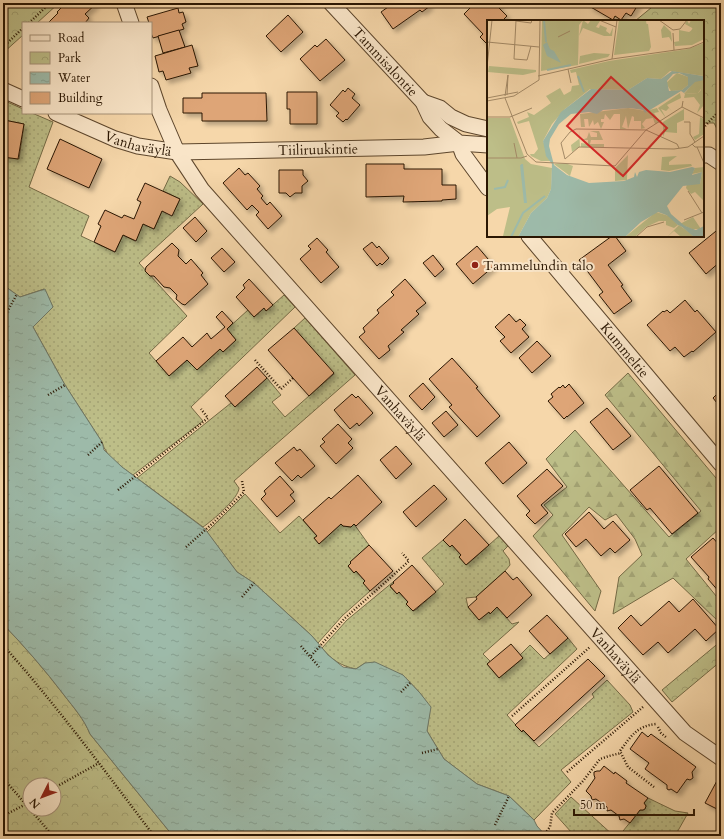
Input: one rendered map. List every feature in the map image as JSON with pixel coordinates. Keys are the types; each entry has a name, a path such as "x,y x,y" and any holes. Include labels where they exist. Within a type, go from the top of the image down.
{"street":[{"path":"124,3 131,22"},
{"name":"Tammisalontie","path":"331,3 424,102 430,117 441,129 459,143"},
{"path":"152,89 159,110 177,152"},
{"path":"3,90 22,98"},
{"name":"Tammisalontie","path":"424,102 440,108 451,117 466,124 487,129"},
{"name":"Vanhaväylä","path":"58,114 115,139 138,146 177,152 202,190 685,733 721,758"},
{"path":"466,124 459,143 463,154 487,187"},
{"path":"459,143 487,146"},
{"name":"Tiiliruukintie","path":"177,152 424,147 459,143"},
{"name":"Kummeltie","path":"530,237 721,464"}],"path":[{"path":"30,22 50,3"},
{"path":"3,47 22,29"},
{"path":"705,126 721,109"},
{"path":"7,312 17,294"},
{"path":"255,360 281,389 293,378"},
{"path":"48,395 65,386"},
{"path":"118,490 208,418 201,409"},
{"path":"88,455 102,442"},
{"path":"186,547 244,492 242,481"},
{"path":"310,656 345,618 409,561 402,553"},
{"path":"242,597 254,583"},
{"path":"512,716 601,637"},
{"path":"3,645 27,672 99,762 154,836"},
{"path":"301,646 319,667"},
{"path":"401,692 410,682"},
{"path":"567,772 654,697"},
{"path":"654,787 628,767 620,751 639,729 646,725 657,724"},
{"path":"422,753 438,749"},
{"path":"543,836 550,827 552,813 583,782 600,759 621,753"},
{"path":"62,783 99,762"},
{"path":"3,778 22,799"},
{"path":"495,825 509,796"},
{"path":"3,816 22,806"},
{"path":"37,817 53,836"}],"green space":[{"path":"3,3 59,3 38,22 22,22 22,36 3,53"},
{"path":"657,3 721,3 721,125 717,129 714,123 704,123 704,20 636,20"},
{"path":"5,101 22,109 22,114 34,114 53,122 29,187 89,216 81,236 115,252 123,235 135,241 143,224 154,229 162,211 172,215 180,199 163,191 170,176 180,182 203,204 139,263 187,316 149,353 169,376 187,360 197,370 220,349 223,352 236,340 227,329 248,310 254,317 264,308 266,311 284,295 295,307 191,407 203,421 133,475 110,457 65,385 33,327 53,307 44,289 20,297 3,285 3,157 19,159 24,124 4,120"},
{"path":"305,318 355,375 234,481 239,488 235,497 218,515 203,527 137,478 231,403 235,407 267,378 281,395 272,402 285,417 334,374 294,328"},
{"path":"628,373 721,484 721,529 720,528 686,559 721,602 721,620 719,622 673,578 613,614 619,577 642,555 635,539 616,514 605,520 589,507 562,535 601,591 595,611 533,536 553,515 544,505 567,487 546,459 575,430 669,537 701,511 605,395"},
{"path":"245,494 280,533 299,516 317,536 314,538 319,544 341,524 343,526 351,527 354,524 369,545 348,566 354,573 356,571 365,581 370,591 342,616 318,643 254,583 237,572 207,532"},
{"path":"499,536 508,546 503,551 509,559 510,565 476,597 466,598 468,607 479,620 489,612 490,614 497,607 512,624 519,622 483,654 490,661 487,664 499,678 523,658 520,655 530,645 544,659 568,638 577,649 507,715 521,731 523,730 539,747 594,697 592,694 607,680 630,705 633,712 561,770 571,782 534,820 509,796 477,784 444,759 427,731 430,707 420,693 403,675 365,663 356,669 346,666 329,656 322,648 347,620 393,582 394,583 390,587 397,594 399,592 408,602 406,604 413,611 417,609 444,584 422,558 443,540 450,547 452,545 461,555 459,557 466,565"},
{"path":"3,624 50,677 85,723 90,734 173,836 3,836"},
{"path":"721,641 721,661 672,702 662,690"},
{"path":"571,797 614,836 569,836 572,833 555,814"},
{"path":"648,798 675,811 688,813 675,836 619,836 640,810 645,809 646,806 644,803"}],"water":[{"path":"3,285 20,297 45,289 53,307 33,327 65,385 102,442 104,450 122,467 205,529 237,572 254,583 312,636 328,655 343,667 356,669 365,663 375,662 403,675 431,707 427,731 444,759 477,784 509,796 534,820 546,836 173,836 90,734 85,723 50,677 3,624"}],"building":[{"path":"66,3 97,3 85,14 89,18 86,22 49,22 58,13 57,12"},
{"path":"385,3 428,3 430,6 422,12 420,10 393,29 381,12 388,7"},
{"path":"475,3 499,3 500,5 498,7 507,16 503,20 487,20 487,44 480,37 483,34 464,14"},
{"path":"591,3 639,3 631,16 626,13 621,20 615,16 613,20 589,6"},
{"path":"178,8 179,13 183,12 186,22 182,24 184,29 153,38 152,22 149,22 147,17"},
{"path":"288,15 303,32 281,52 266,36"},
{"path":"179,30 185,47 163,53 158,36"},
{"path":"326,39 345,60 320,81 300,59 315,45 317,47"},
{"path":"192,45 198,66 189,68 191,73 166,80 163,71 159,72 155,56"},
{"path":"348,88 355,94 352,98 360,105 347,120 346,119 343,122 336,116 339,113 330,105 343,90 345,92"},
{"path":"287,92 317,92 317,124 290,124 290,109 287,109"},
{"path":"202,93 266,93 267,121 202,121 202,113 183,113 183,98 202,98"},
{"path":"4,120 24,124 18,159 3,157"},
{"path":"60,139 102,159 89,188 47,169"},
{"path":"366,164 404,164 404,169 442,169 442,185 456,185 456,199 442,201 403,202 404,196 366,197"},
{"path":"239,168 245,175 248,173 260,186 257,189 263,196 261,198 267,205 270,202 282,216 268,229 256,215 259,212 252,205 247,210 223,183"},
{"path":"279,170 303,170 303,175 308,181 302,186 302,193 295,193 290,197 286,193 279,193"},
{"path":"145,183 180,199 172,216 162,211 154,229 143,224 136,241 123,235 115,252 94,242 101,226 98,224 105,210 122,218 124,215 134,219 141,202 137,200"},
{"path":"195,217 207,231 196,242 183,228"},
{"path":"721,227 721,261 706,274 689,253"},
{"path":"611,237 616,237 626,251 608,265 623,285 621,286 632,301 614,314 599,295 603,292 579,260"},
{"path":"317,238 328,250 326,252 339,267 321,283 300,259 311,249 308,246"},
{"path":"372,242 377,248 379,246 389,258 382,265 380,263 377,266 363,249"},
{"path":"172,243 179,250 178,256 186,264 191,259 203,273 201,275 208,284 185,305 176,299 177,295 170,288 164,287 154,276 150,276 145,271 146,267"},
{"name":"Tammelundin talo","path":"477,246 494,266 473,284 456,264"},
{"path":"222,248 235,262 224,272 211,258"},
{"path":"433,255 444,269 435,277 423,263"},
{"path":"249,279 273,305 266,311 264,308 254,317 236,297 245,288 243,285"},
{"path":"405,279 426,303 416,311 419,314 401,330 404,332 388,346 390,350 379,359 359,337 365,332 363,328 379,313 377,310 394,295 391,292"},
{"path":"685,300 695,312 697,310 716,332 693,352 692,351 684,357 675,347 670,351 647,325 663,311 664,312 667,310 670,313"},
{"path":"222,311 233,323 227,329 236,340 223,352 220,349 197,370 187,360 169,376 156,361 183,337 192,347 207,333 211,339 225,327 216,317"},
{"path":"509,314 516,322 520,319 526,325 522,329 529,337 511,353 500,341 505,337 495,327"},
{"path":"294,328 334,373 309,396 268,350"},
{"path":"537,341 551,356 532,373 519,358"},
{"path":"452,358 478,387 476,388 500,416 477,437 449,407 452,405 429,379"},
{"path":"257,367 267,378 235,407 225,396"},
{"path":"423,383 435,397 422,410 409,396"},
{"path":"569,384 584,403 564,419 548,401 553,397 551,394 559,387 560,388 563,385 565,388"},
{"path":"721,388 721,408 713,398"},
{"path":"352,394 356,398 358,396 373,413 359,426 357,423 350,429 334,410"},
{"path":"607,408 631,436 613,450 590,422"},
{"path":"446,411 458,425 444,437 432,423"},
{"path":"338,424 352,439 348,443 353,448 336,464 320,446 325,442 322,439"},
{"path":"509,442 527,463 503,484 485,463"},
{"path":"396,446 412,464 396,479 380,460"},
{"path":"294,447 297,451 300,449 315,466 301,478 298,475 292,481 275,463"},
{"path":"659,466 698,513 672,534 650,508 647,510 630,490"},
{"path":"547,469 563,486 541,505 548,513 535,524 526,515 530,511 517,496"},
{"path":"358,475 382,502 356,526 354,524 351,527 343,526 341,524 319,544 314,538 317,536 303,520 329,497 331,499"},
{"path":"280,476 294,492 290,495 295,501 277,517 261,499 266,494 264,491"},
{"path":"434,485 447,499 416,527 403,512"},
{"path":"589,512 604,529 613,521 630,540 615,553 610,548 601,556 586,539 576,547 565,534"},
{"path":"465,519 489,545 466,565 459,557 461,555 452,545 450,547 443,540"},
{"path":"713,538 721,547 721,594 708,579 709,577 691,557"},
{"path":"369,545 393,571 370,591 363,583 365,581 356,571 354,573 348,566 351,563 350,562"},
{"path":"412,565 436,592 413,611 406,604 408,602 399,592 397,594 390,586"},
{"path":"505,571 513,580 517,577 532,595 507,618 497,607 490,614 489,612 479,620 468,607 477,599 476,597"},
{"path":"693,599 719,629 706,641 695,629 668,653 658,642 643,655 618,628 631,615 641,626 669,601 679,612"},
{"path":"547,615 568,638 550,654 529,631"},
{"path":"511,644 523,658 499,678 487,664"},
{"path":"588,659 605,676 534,741 523,730 522,732 515,725"},
{"path":"642,732 648,737 651,734 696,767 692,772 693,778 690,780 687,779 677,793 671,789 667,789 667,785 645,769 649,763 630,749"},
{"path":"604,766 614,774 615,772 627,781 626,783 648,798 644,803 646,806 645,809 640,810 630,823 624,819 620,820 619,816 611,810 607,811 607,807 596,799 592,800 591,796 586,791 595,778 594,772 600,771"},
{"path":"719,777 721,778 721,811 705,803"}],"place":[{"name":"Tammelundin talo","path":"475,265"}]}
